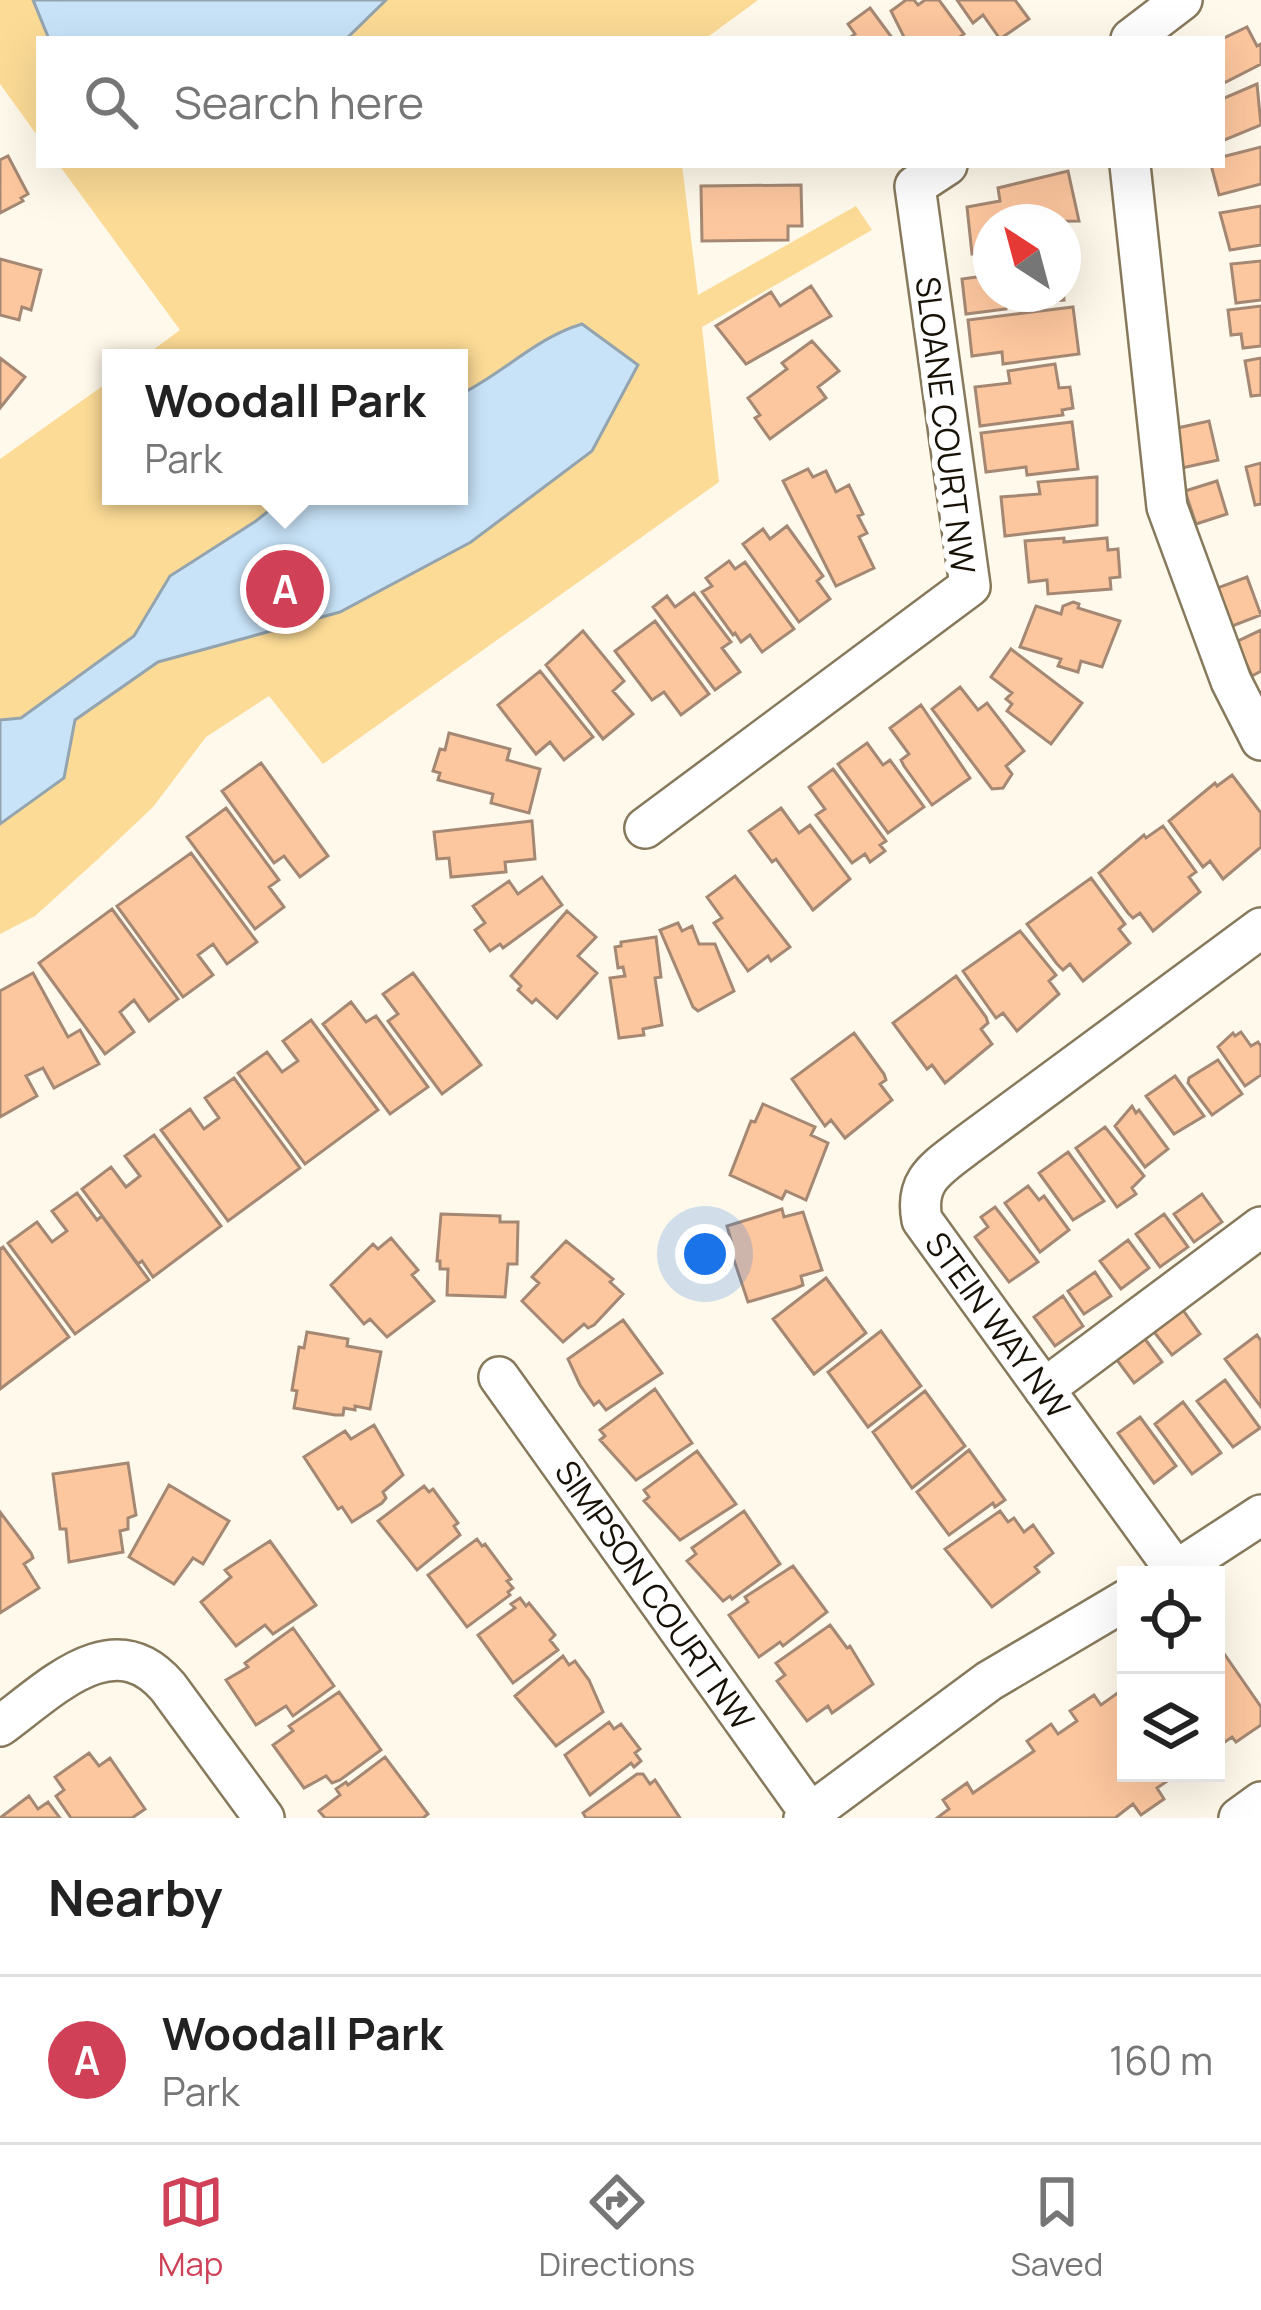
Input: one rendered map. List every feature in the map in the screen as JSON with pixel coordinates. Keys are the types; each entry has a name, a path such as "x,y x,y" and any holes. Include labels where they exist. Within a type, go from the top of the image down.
{"street":[{"path":"1136,36 1182,0"},
{"name":"SLOANE COURT NW","path":"645,828 970,586 915,186 942,168"},
{"path":"1130,168 1167,507 1231,681 1261,740"},
{"name":"STEIN WAY NW","path":"1168,1566 922,1220 918,1199 928,1176 1261,928"},
{"path":"1044,1389 1261,1227"},
{"name":"SIMPSON COURT NW","path":"500,1377 807,1816"},
{"path":"1184,1566 1261,1515"},
{"path":"807,1816 988,1681 1117,1605"},
{"path":"0,1726 72,1674 128,1657 154,1670 264,1818"},
{"path":"1239,1818 1261,1802"}],"shaded area":[{"path":"0,0 758,0 709,36 36,36 36,134 0,84"},
{"path":"61,168 682,168 698,295 856,206 872,230 702,327 719,482 323,764 269,696 206,737 153,807 35,916 0,934 0,459 102,386 102,505 468,505 468,349 154,349 180,330"}],"water":[{"path":"33,0 386,0 349,36 48,36"},
{"path":"582,324 638,365 592,451 471,542 340,612 158,662 75,720 64,778 0,824 0,720 21,718 134,636 170,576 276,505 468,505 468,390"}],"building":[{"path":"906,0 918,5 939,0 964,34 904,36 891,11"},
{"path":"957,0 1015,0 1029,19 1004,36 998,36 983,15 973,23"},
{"path":"870,8 891,36 852,36 848,24"},
{"path":"1247,27 1257,46 1261,44 1261,64 1225,82 1225,38"},
{"path":"1257,84 1261,125 1225,140 1225,98"},
{"path":"1261,147 1261,184 1219,195 1212,168 1225,168 1225,156"},
{"path":"8,156 28,194 0,213 0,160"},
{"path":"1068,171 1075,204 984,204 1000,201 998,188"},
{"path":"801,185 802,226 788,226 788,240 702,241 701,186"},
{"path":"973,206 972,254 967,207"},
{"path":"1261,206 1261,245 1230,250 1220,213"},
{"path":"0,259 41,270 31,310 22,307 19,320 0,315"},
{"path":"1261,261 1261,300 1236,303 1231,264"},
{"path":"973,277 973,312 982,312 966,314 962,279"},
{"path":"811,286 831,316 746,364 716,326 771,292 780,306"},
{"path":"1261,306 1261,346 1243,348 1241,334 1231,335 1228,310"},
{"path":"1074,312 1079,354 1003,364 1002,352 972,356 968,320"},
{"path":"812,341 839,371 818,387 826,398 770,439 748,398 787,369 782,363"},
{"path":"0,358 25,377 0,408"},
{"path":"1261,358 1261,395 1251,396 1245,361"},
{"path":"1055,364 1059,388 1070,387 1073,408 1062,410 1063,415 980,426 975,387 1010,383 1008,371"},
{"path":"1209,421 1218,460 1182,468 1173,429"},
{"path":"1072,422 1078,469 1027,475 1026,467 986,472 981,433"},
{"path":"1261,463 1261,504 1255,505 1246,467"},
{"path":"808,469 813,477 826,471 836,492 849,485 863,514 858,516 867,533 859,537 874,568 836,586 783,481"},
{"path":"1097,477 1097,525 1005,536 1001,497 1040,494 1038,482"},
{"path":"1217,481 1227,514 1196,524 1185,491"},
{"path":"787,526 823,576 817,581 830,599 799,622 743,544 763,529 770,539"},
{"path":"1064,538 1064,542 1107,538 1108,550 1118,549 1120,577 1110,578 1111,589 1048,594 1047,580 1029,582 1025,541"},
{"path":"729,561 735,569 745,562 794,629 762,652 750,635 741,642 733,635 702,592 712,586 706,578"},
{"path":"1247,577 1261,615 1227,628 1212,590"},
{"path":"694,593 731,642 722,648 740,672 715,690 653,607 667,596 675,607"},
{"path":"1073,602 1078,608 1120,621 1102,667 1081,661 1078,672 1058,666 1061,659 1020,647 1036,606 1061,614 1063,606"},
{"path":"655,621 709,694 681,715 664,692 652,700 615,651"},
{"path":"1261,630 1261,671 1252,676 1236,642"},
{"path":"583,631 624,681 613,691 633,714 603,739 546,665"},
{"path":"1011,649 1082,703 1051,744 1007,711 1012,704 1006,699 1012,693 991,677"},
{"path":"540,671 593,737 564,760 550,742 536,754 498,705"},
{"path":"960,687 978,710 987,703 1024,751 1006,766 1012,774 1003,788 992,789 932,709"},
{"path":"921,705 970,778 932,805 904,766 901,760 909,754 890,728"},
{"path":"449,733 510,749 507,760 540,769 529,813 491,803 493,794 438,780 440,773 433,771"},
{"path":"867,743 883,765 890,760 924,807 888,833 838,764"},
{"path":"261,763 328,856 300,877 284,856 274,863 222,791"},
{"path":"833,769 886,841 880,845 885,851 870,862 865,854 852,863 816,815 825,809 809,787"},
{"path":"1232,775 1261,813 1261,847 1223,879 1210,861 1203,867 1169,821"},
{"path":"226,808 279,880 269,887 284,907 255,929 187,837"},
{"path":"781,808 799,833 810,825 850,879 813,910 749,831"},
{"path":"532,821 535,859 505,862 506,872 451,877 449,858 437,859 434,832"},
{"path":"1163,826 1196,872 1189,877 1200,892 1153,931 1140,913 1133,918 1128,913 1099,873 1144,835"},
{"path":"191,853 257,942 227,964 213,944 198,955 213,975 183,997 117,906"},
{"path":"735,876 790,947 748,971 714,923 722,918 707,897"},
{"path":"542,877 562,905 503,948 500,944 490,951 475,930 485,923 473,906 509,881 518,894"},
{"path":"1091,878 1125,924 1119,929 1130,943 1083,981 1070,964 1063,970 1057,964 1027,924"},
{"path":"112,909 178,999 149,1021 134,1000 120,1012 134,1032 105,1054 39,963"},
{"path":"567,911 596,937 578,956 597,973 557,1018 536,999 532,1003 511,976"},
{"path":"678,923 682,931 692,926 699,944 715,944 734,991 698,1011 660,930"},
{"path":"1020,931 1056,975 1049,981 1059,994 1017,1031 1003,1013 996,1018 963,971"},
{"path":"656,937 661,977 655,978 662,1025 643,1029 644,1035 619,1038 610,978 625,976 623,967 618,968 615,947"},
{"path":"33,973 68,1037 80,1030 99,1064 54,1088 43,1068 26,1076 37,1096 0,1117 0,991"},
{"path":"413,973 481,1065 442,1094 388,1021 398,1014 383,994"},
{"path":"956,976 986,1017 988,1023 981,1029 992,1044 945,1083 932,1065 927,1069 893,1023"},
{"path":"351,1002 366,1022 376,1016 428,1087 390,1114 323,1024"},
{"path":"311,1020 378,1110 305,1164 238,1073 267,1052 282,1072 298,1061 283,1041"},
{"path":"1241,1032 1251,1046 1258,1042 1261,1046 1261,1075 1245,1086 1218,1047"},
{"path":"854,1033 884,1074 886,1080 880,1084 892,1100 845,1138 831,1120 825,1126 792,1079"},
{"path":"1218,1060 1242,1094 1212,1115 1188,1083"},
{"path":"1175,1076 1204,1116 1174,1134 1146,1096"},
{"path":"234,1078 300,1168 228,1221 161,1130 190,1109 204,1129 219,1118 205,1098"},
{"path":"763,1104 815,1127 811,1135 828,1143 806,1200 786,1191 782,1199 730,1175 751,1121 755,1122"},
{"path":"1132,1106 1168,1149 1145,1167 1115,1126"},
{"path":"1105,1127 1144,1176 1132,1188 1136,1194 1117,1207 1076,1148"},
{"path":"154,1135 221,1226 153,1277 82,1189 111,1167 126,1187 140,1176 125,1156"},
{"path":"1068,1152 1104,1201 1073,1220 1039,1173"},
{"path":"1028,1186 1039,1200 1044,1196 1069,1230 1040,1252 1005,1203"},
{"path":"77,1193 97,1220 102,1216 149,1280 75,1334 8,1243 37,1222 52,1242 67,1231 52,1211"},
{"path":"1202,1194 1222,1222 1194,1242 1174,1214"},
{"path":"995,1207 1038,1262 1009,1282 975,1237 988,1227 981,1217"},
{"path":"782,1209 784,1217 803,1212 822,1270 801,1276 803,1285 748,1302 727,1226"},
{"path":"441,1214 500,1216 500,1222 518,1222 517,1264 508,1264 505,1297 447,1295 448,1269 440,1269 437,1261"},
{"path":"1164,1214 1188,1247 1160,1267 1136,1234"},
{"path":"391,1238 418,1270 412,1275 434,1301 387,1337 370,1319 364,1324 331,1285 373,1244 378,1249"},
{"path":"1128,1240 1149,1268 1121,1289 1100,1261"},
{"path":"566,1241 613,1279 610,1282 623,1294 594,1325 584,1324 563,1342 522,1301 539,1283 532,1277"},
{"path":"0,1249 69,1337 0,1389"},
{"path":"1095,1272 1111,1296 1084,1314 1068,1291"},
{"path":"826,1278 866,1333 814,1374 773,1319"},
{"path":"1063,1296 1083,1326 1055,1346 1034,1317"},
{"path":"1180,1306 1200,1334 1172,1355 1151,1328"},
{"path":"623,1320 662,1373 606,1410 599,1401 594,1405 568,1359"},
{"path":"881,1331 921,1386 868,1427 828,1372"},
{"path":"307,1332 348,1339 347,1346 381,1352 370,1409 355,1406 355,1410 344,1408 343,1415 335,1415 294,1408 299,1347 304,1348"},
{"path":"1142,1335 1162,1362 1134,1383 1114,1356"},
{"path":"1257,1335 1261,1341 1261,1407 1225,1359"},
{"path":"1225,1380 1260,1428 1233,1447 1197,1401"},
{"path":"655,1389 692,1443 636,1480 600,1440 605,1436 600,1430"},
{"path":"925,1391 965,1446 912,1488 873,1432"},
{"path":"1183,1402 1221,1453 1192,1474 1155,1424"},
{"path":"1140,1417 1176,1466 1154,1483 1118,1433"},
{"path":"374,1425 403,1475 383,1492 382,1503 352,1522 304,1457 345,1431 351,1439"},
{"path":"969,1450 1005,1500 995,1507 993,1503 949,1535 917,1492"},
{"path":"697,1451 736,1504 680,1540 644,1501 649,1497 644,1490"},
{"path":"128,1463 136,1515 128,1518 128,1529 120,1531 123,1552 69,1562 53,1474"},
{"path":"169,1485 229,1521 203,1564 193,1558 174,1584 129,1557"},
{"path":"424,1486 429,1492 433,1489 458,1523 454,1526 460,1535 417,1570 378,1521"},
{"path":"744,1511 780,1564 723,1601 687,1561 696,1554 692,1548"},
{"path":"1000,1511 1008,1522 1014,1518 1024,1532 1033,1525 1053,1553 1035,1567 1039,1572 992,1607 945,1549"},
{"path":"0,1512 31,1553 33,1558 24,1564 39,1588 0,1613"},
{"path":"477,1539 511,1579 507,1581 513,1588 467,1627 428,1575"},
{"path":"270,1541 316,1605 273,1634 265,1625 236,1646 201,1602 231,1577 225,1570"},
{"path":"793,1566 827,1612 783,1646 780,1642 759,1657 729,1615 748,1602 745,1597"},
{"path":"520,1598 555,1635 550,1640 558,1650 513,1683 478,1635 515,1608 511,1604"},
{"path":"830,1625 850,1646 873,1684 832,1713 828,1706 807,1721 777,1681 785,1675 776,1663"},
{"path":"293,1628 334,1686 293,1716 286,1706 256,1725 226,1680"},
{"path":"1225,1655 1261,1707 1261,1725 1236,1742 1232,1737 1225,1742"},
{"path":"563,1656 569,1665 575,1661 589,1680 603,1712 556,1746 515,1696"},
{"path":"339,1692 381,1750 340,1780 332,1783 326,1776 304,1788 273,1745 293,1731 289,1726"},
{"path":"1117,1693 1117,1782 1166,1782 1157,1788 1164,1799 1141,1815 1133,1804 1115,1818 937,1818 949,1809 943,1800 967,1783 973,1793 1034,1751 1027,1741 1051,1724 1058,1734 1077,1721 1070,1711 1094,1695 1101,1705"},
{"path":"609,1722 614,1729 621,1724 640,1749 635,1753 641,1761 634,1767 631,1763 590,1795 565,1755"},
{"path":"89,1753 99,1766 110,1758 145,1809 132,1818 71,1818 56,1796 64,1790 55,1777"},
{"path":"385,1757 428,1814 423,1818 325,1818 319,1811 340,1795 336,1789"},
{"path":"643,1774 650,1784 655,1780 680,1818 586,1818 583,1813"},
{"path":"29,1796 38,1809 48,1802 60,1818 0,1818"}],"place":[{"name":"Woodall Park","path":"285,589"}]}
